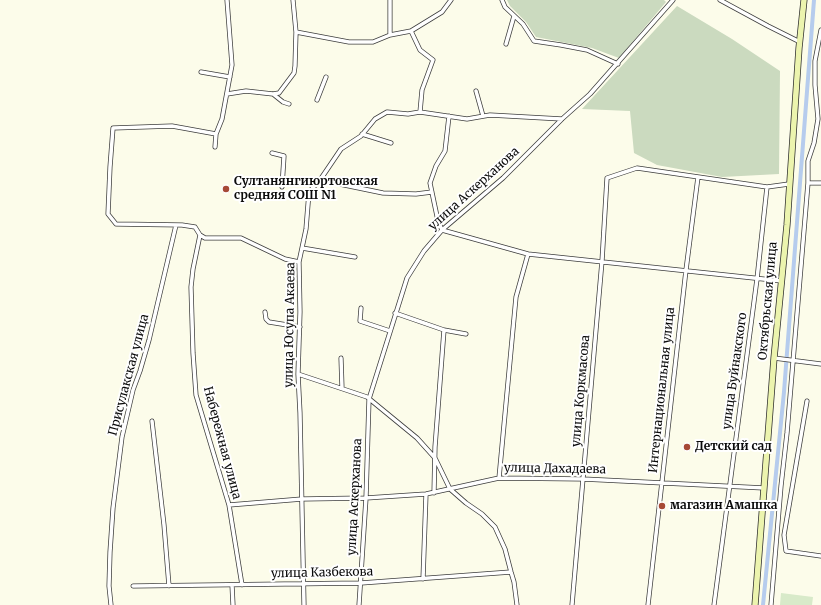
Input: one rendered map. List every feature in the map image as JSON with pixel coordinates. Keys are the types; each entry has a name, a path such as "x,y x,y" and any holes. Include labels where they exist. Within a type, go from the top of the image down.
{"street":[{"path":"215,147 216,134 222,118 232,65 226,0"},
{"path":"227,94 246,91 273,94 279,93 294,73 296,66 296,32 293,0"},
{"path":"390,0 390,35"},
{"path":"296,32 349,42 373,42 390,35 411,31 442,12 451,0"},
{"path":"502,0 505,7 523,24 534,41 587,50 618,64"},
{"name":"улица Аскерханова","path":"359,605 366,498 369,399 407,278 424,251 442,230 504,178 562,119 590,94 673,0"},
{"path":"720,0 800,42"},
{"name":"Октябрьская улица","path":"755,605 804,0"},
{"path":"506,44 514,16"},
{"path":"771,605 808,183 808,161 814,143 819,115 815,85 815,62 819,51 821,30"},
{"path":"411,31 420,50 433,60 422,90 420,112"},
{"path":"201,72 230,77"},
{"path":"317,100 326,77"},
{"path":"476,91 483,116"},
{"path":"273,94 282,102 289,104"},
{"name":"улица Юсупа Акаева","path":"304,605 298,374 300,262 306,229 309,192 320,180 341,149 362,134 375,119 387,112 408,114 420,112 467,118 490,115 562,119"},
{"path":"449,116 444,151 430,183 442,230 528,254 782,281"},
{"path":"216,134 172,126 113,128 108,214 116,224 176,224 195,227 200,235 205,238 241,238 285,259 300,262"},
{"path":"362,134 391,143"},
{"path":"272,154 284,156 282,187"},
{"name":"улица Коркмасова","path":"572,605 602,261 607,178 637,168 698,177"},
{"path":"698,177 767,186 789,184"},
{"name":"Интернациональная улица","path":"648,605 698,177"},
{"path":"320,180 383,193 416,194 432,192"},
{"path":"808,183 821,183"},
{"name":"улица Буйнакского","path":"714,605 757,279 767,186"},
{"name":"Присулакская улица","path":"111,605 109,586 110,552 113,508 122,438 133,390 149,340 176,224"},
{"name":"Набережная улица","path":"200,235 193,268 191,287 196,395 229,504 242,585"},
{"path":"302,248 355,258"},
{"path":"499,478 516,297 528,254"},
{"path":"361,308 360,321 390,331"},
{"path":"265,312 266,319 269,322 300,327"},
{"path":"395,313 444,330 466,334"},
{"path":"434,493 444,330"},
{"path":"341,358 342,388"},
{"path":"774,358 821,364"},
{"path":"298,374 367,397 417,438 435,458 450,489 482,514 495,527 505,548 514,582 517,605"},
{"path":"807,401 784,536 786,550 821,556"},
{"path":"152,421 170,586"},
{"name":"улица Дахадаева","path":"229,504 302,499 366,498 426,494 499,478 583,479 764,488"},
{"path":"423,579 426,494"},
{"name":"улица Казбекова","path":"133,586 361,582 511,572"},
{"path":"232,585 232,605"}],"green space":[{"path":"507,0 664,0 666,2 619,58 592,48 536,37 526,22 510,6"},
{"path":"677,6 732,39 780,71 779,174 722,177 657,165 634,153 630,111 582,109"},
{"path":"781,593 813,597 812,605 780,605"}],"waterway":[{"path":"763,605 784,392 814,0"}],"place":[{"name":"Султанянгиюртовская средняя СОШ N1","path":"226,189"},
{"name":"Детский сад","path":"687,447"},
{"name":"магазин Амашка","path":"662,506"}]}
